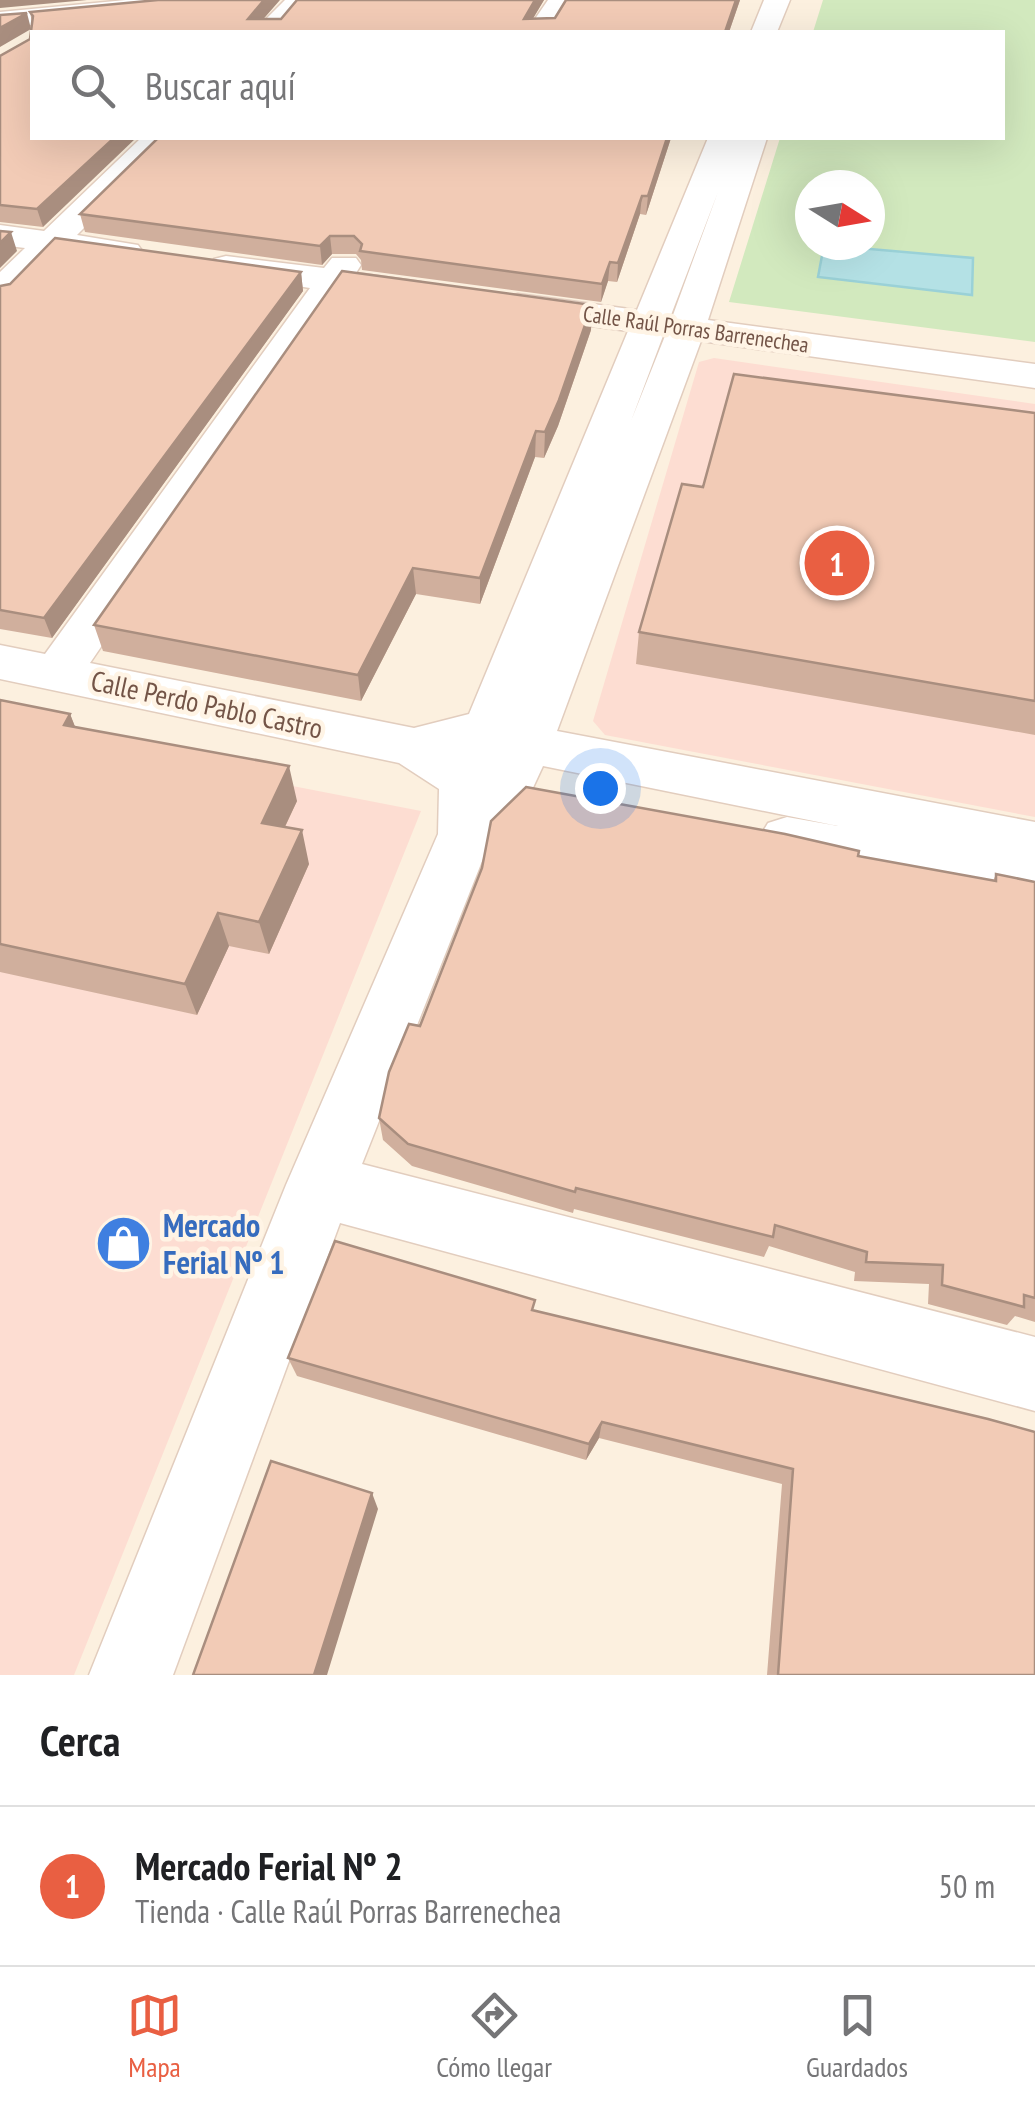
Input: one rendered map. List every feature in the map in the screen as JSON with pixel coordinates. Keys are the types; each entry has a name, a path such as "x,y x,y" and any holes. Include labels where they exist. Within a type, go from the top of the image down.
{"street":[{"path":"0,9 203,0"},
{"path":"268,30 299,0"},
{"path":"540,30 560,0"},
{"path":"765,30 776,0"},
{"path":"789,30 800,0"},
{"path":"0,20 84,3"},
{"path":"46,30 84,3"},
{"path":"0,292 156,140"},
{"path":"131,1675 320,1185 491,775 672,316 732,140"},
{"path":"0,217 58,235"},
{"path":"0,235 58,235 444,286"},
{"path":"58,673 338,273"},
{"name":"Calle Raúl Porras Barrenechea","path":"482,291 1035,356"},
{"name":"Calle Raúl Porras Barrenechea","path":"672,316 1035,376"},
{"name":"Calle Perdo Pablo Castro","path":"0,662 414,747 466,732 491,775"},
{"path":"491,775 1035,844"},
{"path":"491,775 1035,884"},
{"path":"320,1185 1035,1374"}],"shaded area":[{"path":"714,358 1035,404 1035,817 605,735 593,721 699,362"},
{"name":"Mercado Ferial Nº 1","path":"0,729 421,811 74,1675 0,1675"}],"green space":[{"path":"823,0 1035,0 1035,342 729,302 779,140 1005,140 1005,30 814,30"}],"water":[{"path":"885,250 973,258 972,295 818,277 821,260 885,260"}],"building":[{"path":"158,0 264,0 248,19 281,19 297,0 535,0 524,19 555,18 566,0 736,0 726,30 31,30 30,12"},
{"path":"27,13 0,28 0,15"},
{"path":"30,39 30,140 112,140 37,209 0,205 0,56"},
{"path":"156,140 666,140 648,196 642,196 618,263 610,262 602,284 360,251 362,244 354,236 330,236 320,246 80,214"},
{"path":"0,231 11,232 0,243"},
{"path":"55,238 301,272 44,618 0,610 0,286 10,284"},
{"path":"342,271 592,305 559,400 545,432 536,431 480,578 413,568 358,675 94,625"},
{"path":"734,374 1035,413 1035,701 639,632 682,484 703,487"},
{"path":"0,700 70,714 64,725 289,766 262,823 302,830 259,922 218,913 185,984 0,944"},
{"path":"526,787 785,834 859,851 858,856 996,881 996,874 1035,882 1035,1298 1024,1295 1024,1307 942,1285 943,1265 866,1262 867,1252 775,1225 773,1237 576,1188 575,1192 408,1144 379,1118 389,1072 409,1024 420,1026 482,868 491,821"},
{"path":"335,1241 535,1300 532,1310 1035,1432 1035,1675 778,1675 793,1469 602,1422 589,1444 288,1358"},
{"path":"271,1461 372,1493 314,1675 193,1675"}],"place":[{"name":"Mercado Ferial Nº 2","path":"837,563"},
{"name":"Mercado Ferial Nº 1","path":"124,1243"}]}
